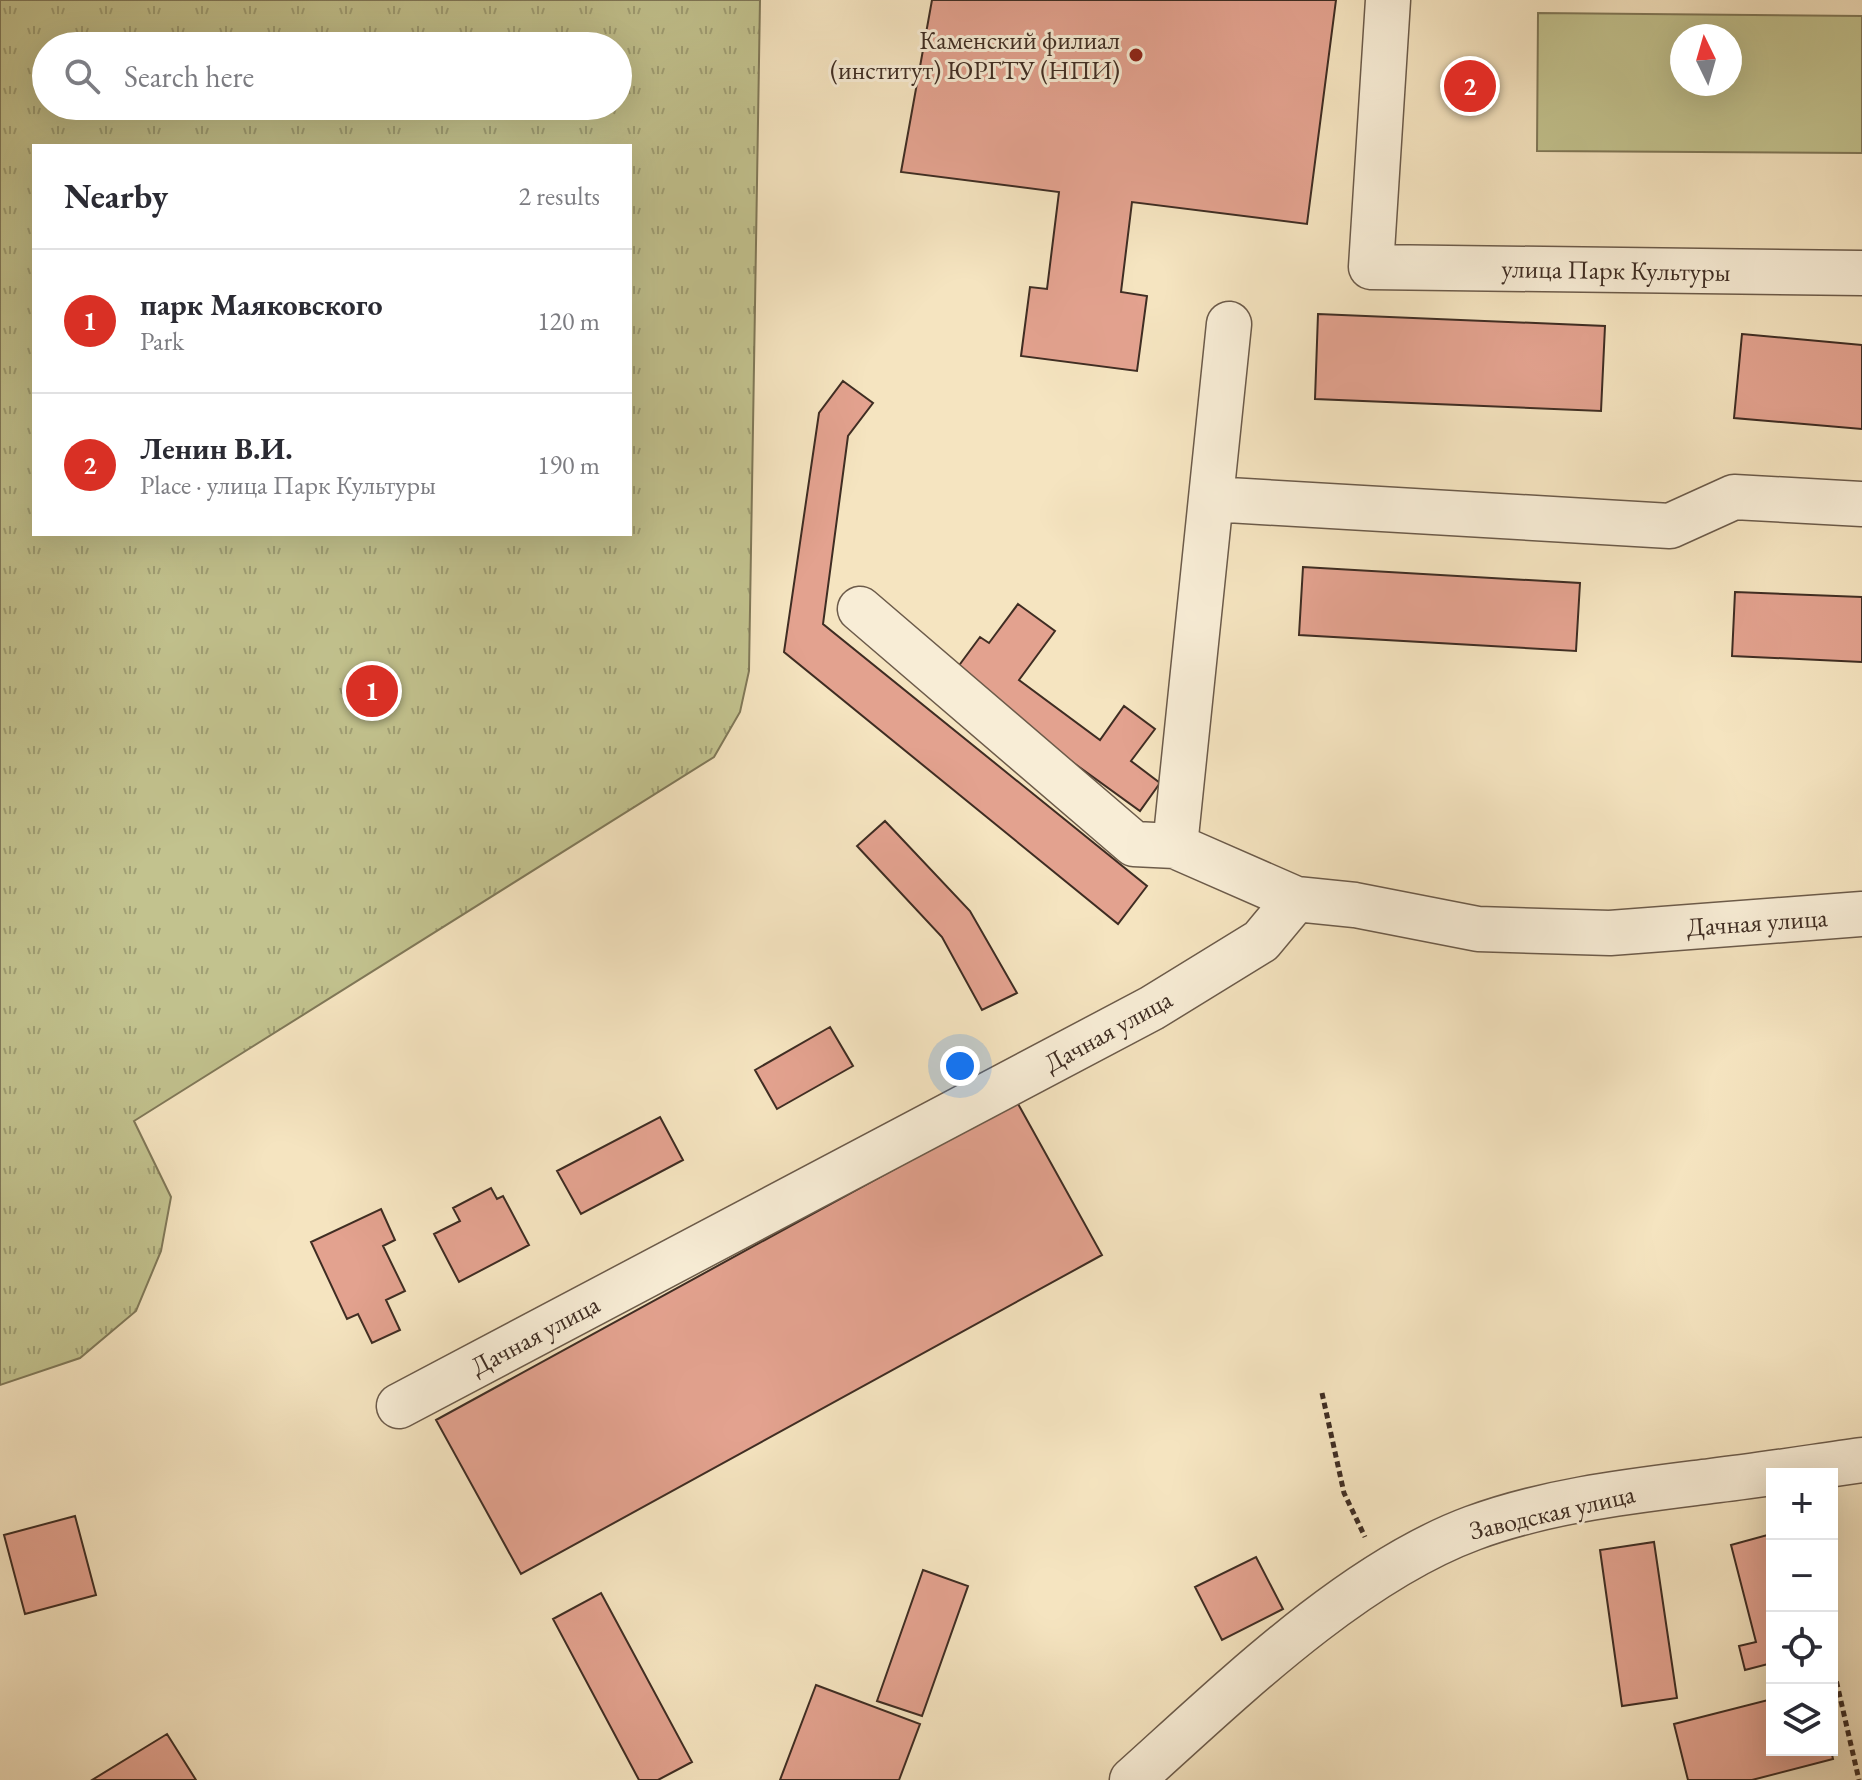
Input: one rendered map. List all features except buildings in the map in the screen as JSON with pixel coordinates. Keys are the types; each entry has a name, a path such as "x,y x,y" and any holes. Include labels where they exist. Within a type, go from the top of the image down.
{"street":[{"name":"улица Парк Культуры","path":"1388,0 1371,267 1862,273"},
{"path":"1175,846 1229,324"},
{"path":"1211,499 1670,526 1734,497 1862,504"},
{"path":"860,609 1134,844 1175,846 1296,899"},
{"name":"Дачная улица","path":"399,1406 1152,1008 1261,941 1296,899 1355,905 1478,929 1610,933 1862,914"},
{"name":"Заводская улица","path":"1132,1780 1329,1611 1388,1571 1472,1528 1555,1505 1615,1493 1862,1460"}],"path":[{"path":"1322,1393 1344,1493 1357,1525 1388,1571"},
{"path":"1837,1684 1859,1780"}],"green space":[{"path":"0,0 760,0 749,671 740,712 714,757 134,1121 171,1197 161,1251 136,1311 80,1358 0,1385"},
{"path":"1538,13 1862,16 1862,153 1537,151"}],"place":[{"name":"Каменский филиал (институт) ЮРГТУ (НПИ)","path":"1136,55"},
{"name":"Ленин В.И.","path":"1470,86"},
{"name":"парк Маяковского","path":"372,691"}]}
